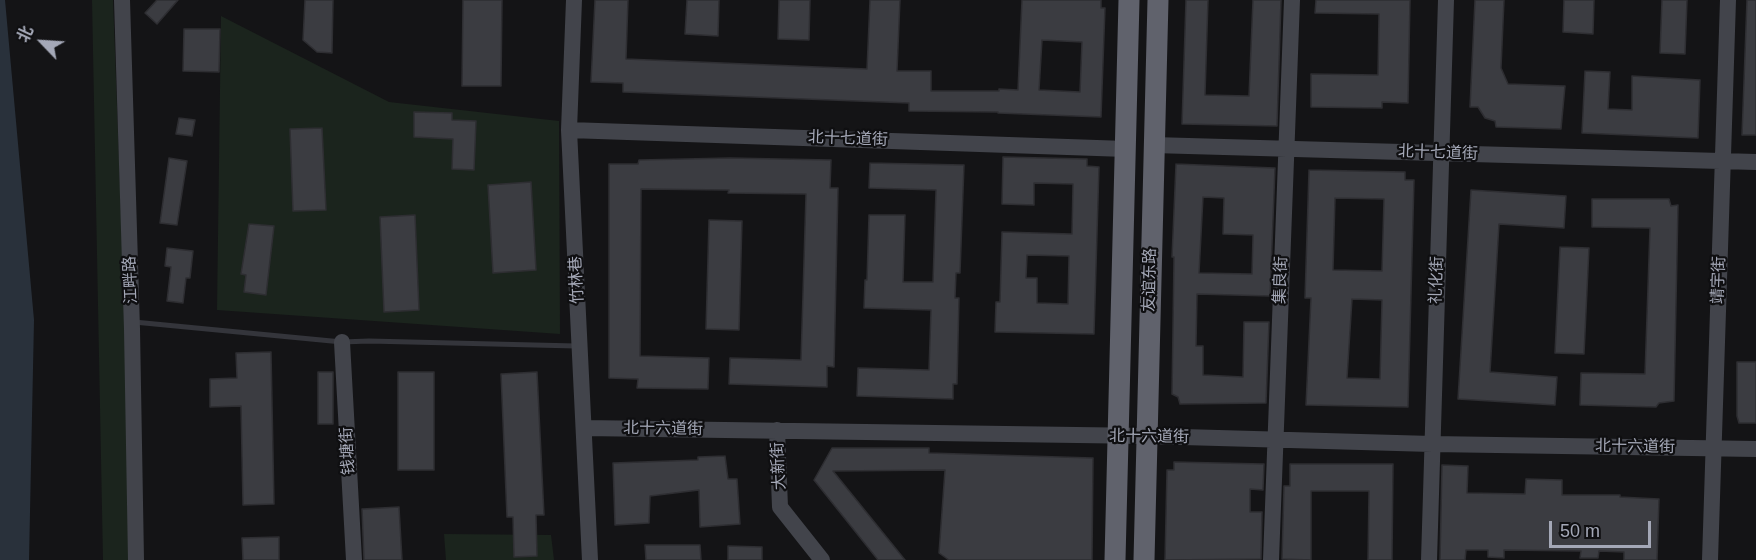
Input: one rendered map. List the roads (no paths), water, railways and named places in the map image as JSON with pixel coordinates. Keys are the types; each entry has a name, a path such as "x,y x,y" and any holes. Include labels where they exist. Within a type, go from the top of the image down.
{"highway":[{"name":"友谊东路","path":"1115,560 1129,0"},
{"name":"友谊东路","path":"1144,560 1158,0"}],"street":[{"name":"江畔路","path":"122,0 132,321 136,560"},
{"name":"竹林巷","path":"574,0 569,130 590,560"},
{"name":"集良街","path":"1271,560 1292,0"},
{"name":"礼化街","path":"1429,560 1446,0"},
{"name":"靖宇街","path":"1710,560 1728,0"},
{"name":"北十七道街","path":"569,130 1126,149"},
{"name":"北十七道街","path":"1154,145 1756,162"},
{"name":"钱塘街","path":"342,342 354,560"},
{"name":"北十六道街","path":"584,428 1147,436 1432,444 1756,449"},
{"name":"大新街","path":"777,430 780,507 822,560"}],"lane":[{"path":"132,321 342,342 580,346"}]}
